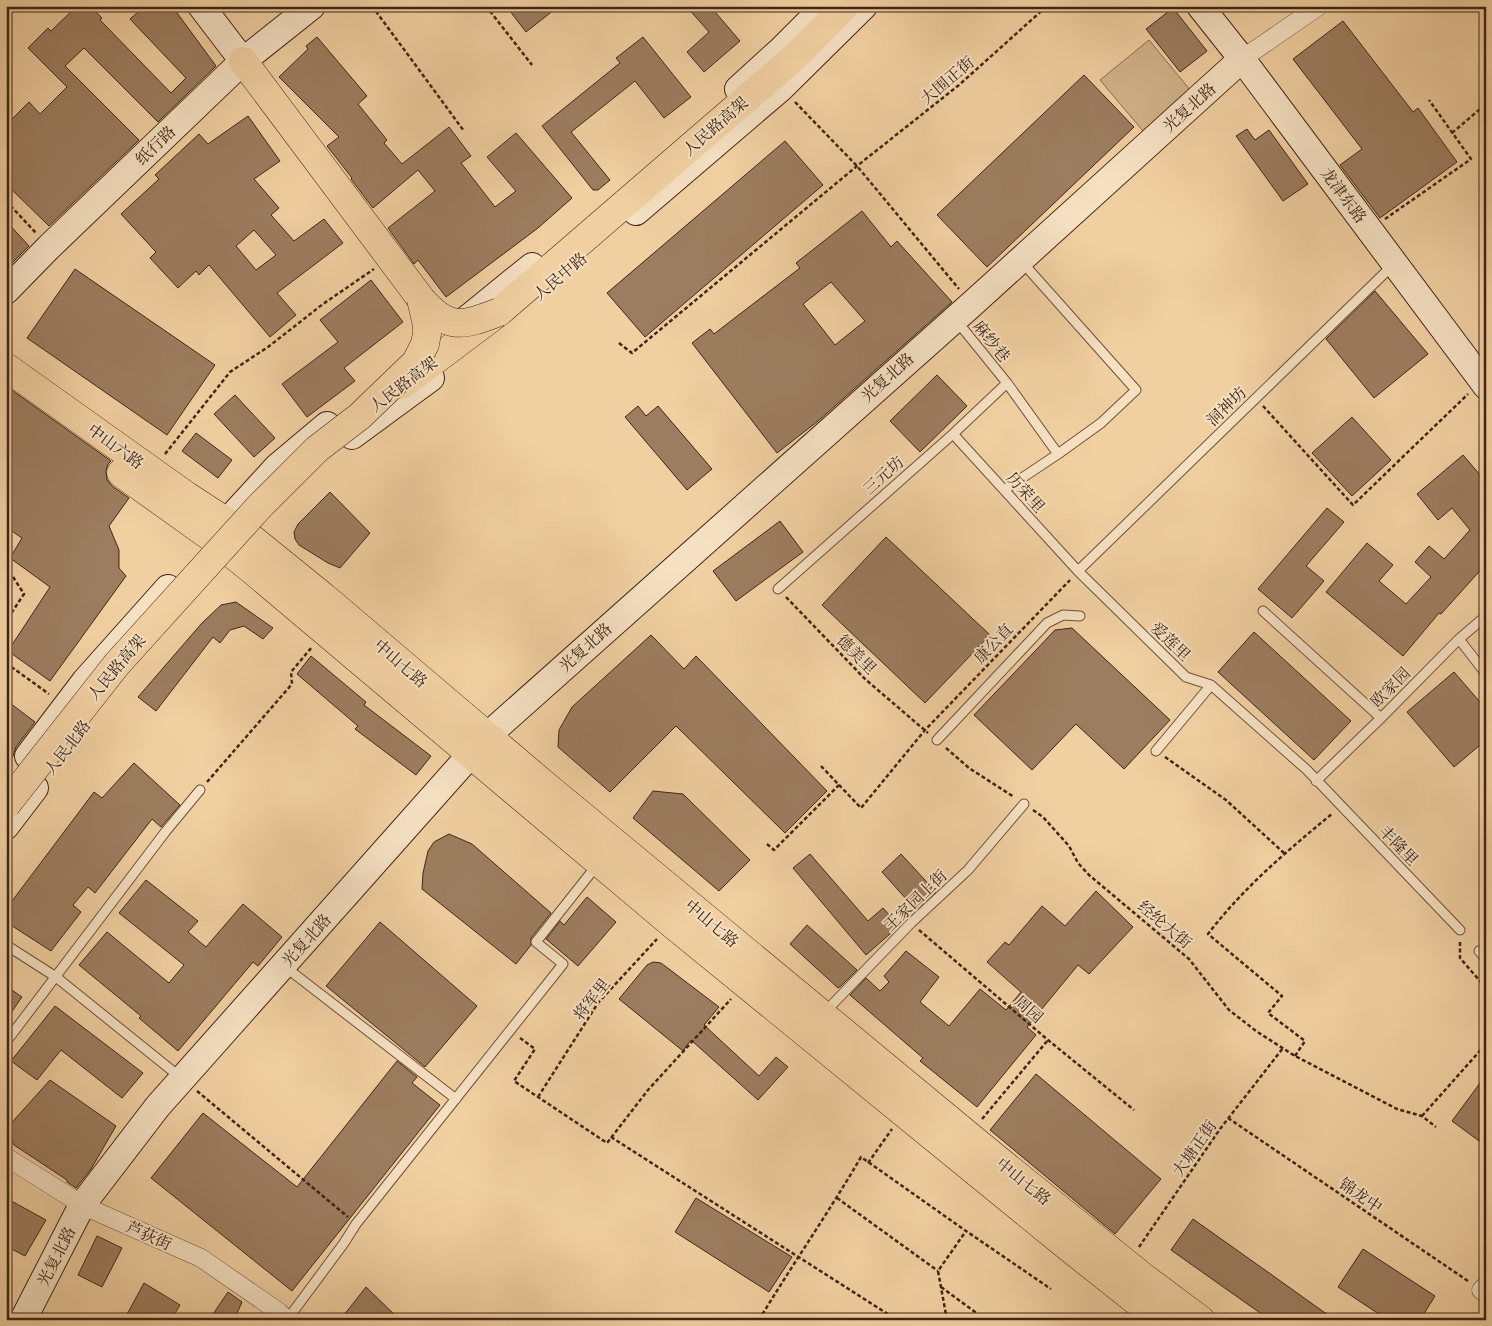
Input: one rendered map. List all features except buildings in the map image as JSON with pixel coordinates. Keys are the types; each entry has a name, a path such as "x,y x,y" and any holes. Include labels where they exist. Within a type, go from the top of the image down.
{"main road":[{"path":"201,6 421,299 438,317 452,323 475,321 499,312"},
{"name":"纸行路","path":"6,291 49,247 243,61 312,6"},
{"name":"人民中路","path":"220,530 277,467 298,448 453,330 535,264 747,81 825,6"},
{"name":"人民路高架","path":"6,805 93,694 152,624 297,468 317,449 499,312 768,80 845,6"},
{"name":"人民中路","path":"242,546 294,488 340,446 493,332 781,88 864,6"},
{"name":"龙津东路","path":"1200,6 1242,59 1484,383"},
{"name":"光复北路","path":"23,1320 82,1205 158,1106 479,745 1242,59"},
{"path":"360,416 416,362 425,344 427,333 421,299"},
{"name":"中山六路","path":"6,367 151,471 220,530"},
{"name":"中山六路","path":"6,391 220,530"},
{"name":"中山七路","path":"220,530 242,546 479,745 823,1014 1127,1264 1201,1320"},
{"name":"人民北路","path":"6,784 106,656 220,530"},
{"name":"人民北路","path":"6,826 130,669 242,546"},
{"name":"中山七路","path":"479,745 599,862 672,924 1160,1320"}],"street":[{"path":"1242,59 1319,6"},
{"name":"芦荻街","path":"6,1157 82,1205 201,1258 279,1312 287,1320"}],"lane":[{"path":"1004,490 1101,423 1136,390 1020,260"},
{"name":"洞神坊","path":"1078,571 1395,263"},
{"name":"麻纱巷","path":"963,311 1007,383 1058,454"},
{"name":"三元坊","path":"778,589 953,434 1007,383"},
{"name":"历荣里","path":"953,434 1078,571"},
{"name":"爱莲里","path":"1078,571 1186,677 1211,685 1316,781"},
{"path":"1263,612 1381,718"},
{"path":"937,740 1047,623 1063,615 1080,616"},
{"name":"欧家园","path":"1316,781 1459,638 1486,616"},
{"path":"1459,638 1486,674"},
{"path":"1156,750 1211,685"},
{"name":"丰隆里","path":"1316,781 1460,930"},
{"path":"6,1042 200,790"},
{"name":"王家园上街","path":"823,1014 911,923 968,870 1024,804"},
{"path":"287,1320 356,1224 563,964 536,942 599,862"},
{"path":"6,945 56,977 183,1078"},
{"path":"1479,951 1486,959"},
{"path":"283,965 456,1098"}],"path":[{"path":"372,6 464,131"},
{"path":"486,6 532,65"},
{"name":"大围正街","path":"618,343 632,353 857,166 959,85 1047,6"},
{"path":"781,88 857,166 963,311"},
{"path":"1370,230 1471,160 1429,100"},
{"path":"1452,132 1486,104"},
{"path":"6,201 49,247"},
{"path":"151,471 230,372 268,347 323,304 377,267"},
{"path":"1256,398 1353,505 1484,383"},
{"path":"6,566 24,594 6,621"},
{"name":"康公直","path":"840,785 861,808 925,730 1078,571"},
{"name":"德美里","path":"778,589 865,679 937,740"},
{"path":"200,790 292,684 291,672 312,646"},
{"path":"6,663 66,706"},
{"name":"经纶大街","path":"937,740 969,768 1043,818 1069,846 1078,863 1088,875 1189,959 1229,1010 1256,1031 1295,1056 1397,1109 1422,1116"},
{"path":"1156,750 1226,800 1284,853"},
{"path":"767,844 774,850 840,785 821,766"},
{"path":"1295,1056 1305,1041 1268,1013 1282,996 1208,934 1224,912 1284,853 1341,806"},
{"name":"周园","path":"911,923 1048,1040 1134,1110"},
{"name":"将军里","path":"538,1097 598,1003 672,924"},
{"path":"1460,930 1460,958 1486,988"},
{"path":"510,1030 535,1050 514,1081 606,1143 648,1090 746,984"},
{"path":"969,1136 1048,1040"},
{"path":"1436,1127 1422,1116 1486,1044"},
{"name":"大塘正街","path":"1127,1264 1228,1118 1283,1048"},
{"path":"183,1078 356,1224"},
{"path":"868,1163 904,1112"},
{"name":"锦龙中","path":"1228,1118 1484,1290"},
{"path":"611,1138 897,1320"},
{"path":"759,1320 861,1157 1051,1289"},
{"path":"837,1198 938,1271 947,1320"},
{"path":"938,1271 966,1231"},
{"path":"941,1286 986,1320"}],"shaded area":[{"path":"1149,40 1191,91 1143,131 1100,80"}]}
